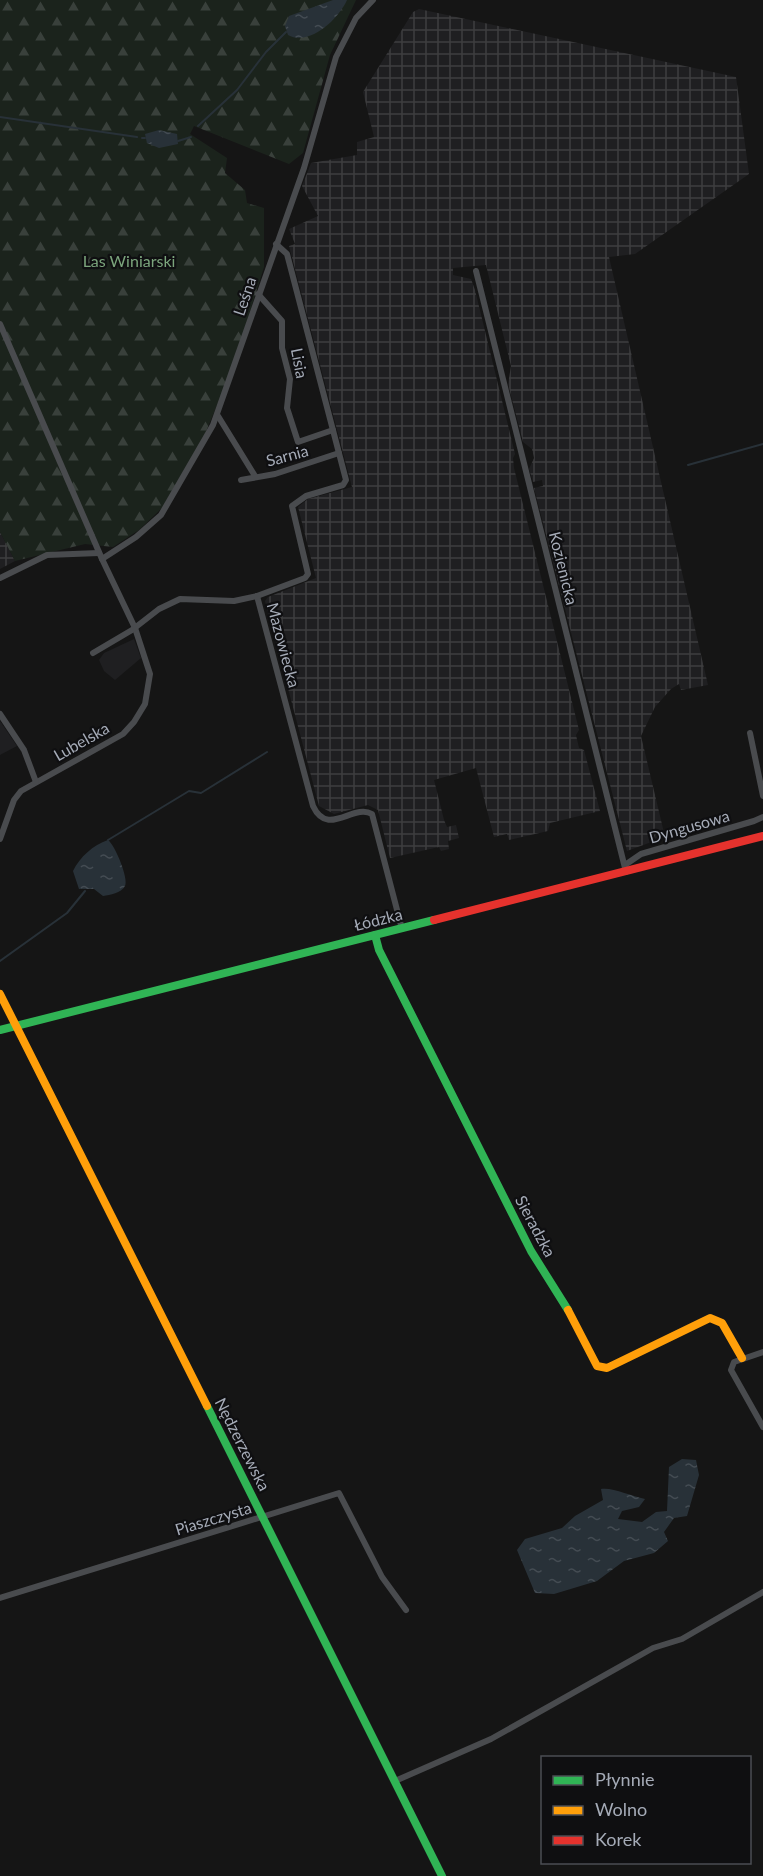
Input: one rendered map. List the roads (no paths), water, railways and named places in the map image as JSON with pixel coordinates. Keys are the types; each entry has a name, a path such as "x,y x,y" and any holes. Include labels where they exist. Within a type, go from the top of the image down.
{"street":[{"name":"Leśna","path":"100,556 136,537 161,515 218,416 258,294 304,168 336,57 362,10 373,0"},
{"name":"Mazowiecka","path":"276,244 287,254 346,480 345,484 306,496 292,506 308,571 307,576 257,596 313,806 320,816 328,819 364,812 372,814 402,929"},
{"name":"Kozienicka","path":"476,271 625,869"},
{"name":"Lisia","path":"258,294 282,321 282,348 290,378 287,408 298,442 333,430"},
{"name":"Lubelska","path":"0,324 100,556 135,628 150,674 146,700 138,717 112,742 36,782 15,796 0,839"},
{"path":"218,416 255,476"},
{"name":"Sarnia","path":"241,480 275,474 339,453"},
{"path":"0,578 47,555 100,556"},
{"path":"93,653 135,628 159,609 180,600 226,601 257,596"},
{"path":"0,714 24,750 36,782"},
{"path":"750,733 763,796"},
{"name":"Dyngusowa","path":"625,869 640,854 744,825 763,816"},
{"name":"Łódzka","path":"0,1030 402,929 625,869 763,836"},
{"name":"Sieradzka","path":"375,935 379,950 531,1251 577,1324 597,1366 607,1368 710,1318 722,1323 742,1358"},
{"path":"0,994 16,1026"},
{"name":"Nędzerzewska","path":"16,1026 442,1876"},
{"path":"763,1352 734,1362 731,1370 763,1427"},
{"name":"Piaszczysta","path":"0,1598 339,1493 377,1570 406,1610"},
{"path":"395,1781 472,1747 550,1708 653,1648 677,1640 715,1622 763,1592"}],"water":[{"path":"333,0 347,0 338,15 323,29 305,37 297,38 288,35 285,26 289,16"},
{"path":"159,130 177,134 178,144 159,148 147,143 145,134"},
{"path":"108,840 121,862 125,886 118,892 103,896 94,889 79,889 73,871 83,856 92,848"},
{"path":"682,1459 696,1460 699,1475 687,1516 674,1518 664,1532 668,1541 654,1553 624,1561 597,1581 554,1594 535,1593 517,1550 525,1539 562,1528 575,1516 603,1500 601,1489 616,1490 645,1499 639,1507 622,1511 618,1519 642,1522 656,1512 667,1511 669,1467"}],"waterway":[{"path":"198,126 237,90 266,52 286,32"},
{"path":"0,117 137,137"},
{"path":"178,141 191,137"},
{"path":"688,465 763,444"},
{"path":"108,840 189,791 201,793 267,752"},
{"path":"0,961 67,913 85,891"}],"park label":[{"name":"Las Winiarski","path":"129,260"}]}
